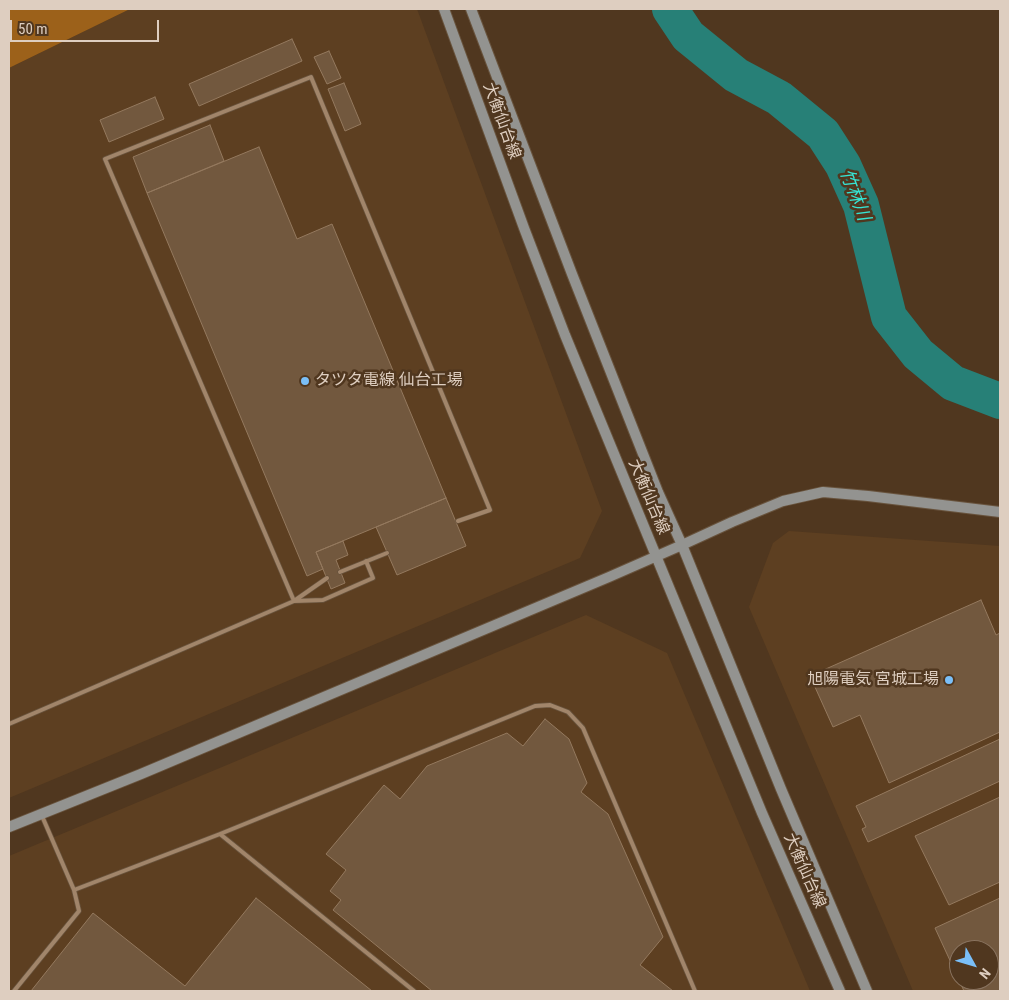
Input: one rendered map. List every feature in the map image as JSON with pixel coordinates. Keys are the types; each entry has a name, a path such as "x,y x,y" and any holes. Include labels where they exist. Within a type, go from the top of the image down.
{"main road":[{"name":"大衡仙台線","path":"444,9 562,326 762,813 840,991"},
{"name":"大衡仙台線","path":"471,9 650,474 682,545 781,789 867,991"},
{"path":"9,827 600,581 783,501 822,492 1000,512"}],"lane":[{"path":"294,601 104,159 312,77 490,510 458,522"},
{"path":"340,572 387,553"},
{"path":"294,601 323,600 373,578 366,561"},
{"path":"9,724 294,601 327,578"},
{"path":"74,890 220,834 535,706 550,705 568,712 583,728 695,991"},
{"path":"14,991 79,911 74,890 41,814"},
{"path":"220,834 414,991"}],"shaded area":[{"path":"9,9 130,9 9,68"},
{"path":"130,9 417,9 602,511 580,558 9,798 9,68"},
{"path":"789,531 1000,546 1000,991 913,991 749,607 773,543"},
{"path":"586,615 667,653 810,991 9,991 9,856"}],"building":[{"path":"292,39 302,61 199,106 189,84"},
{"path":"329,51 341,78 327,84 314,57"},
{"path":"344,83 361,124 345,131 328,89"},
{"path":"155,97 164,119 109,142 100,120"},
{"path":"210,125 224,161 147,193 133,157"},
{"path":"259,147 297,239 332,224 446,498 316,552 323,569 307,576 147,193"},
{"path":"446,498 466,546 397,575 376,527"},
{"path":"343,541 348,555 336,560 345,583 331,589 316,552"},
{"path":"981,600 996,635 1000,633 1000,732 889,783 860,715 833,727 810,676"},
{"path":"545,719 569,739 587,783 581,792 608,814 663,937 640,965 673,991 432,991 333,910 341,900 330,891 346,870 326,854 384,785 400,799 427,766 507,733 523,746"},
{"path":"1000,739 1000,781 868,842 862,829 866,827 856,806"},
{"path":"1000,797 1000,882 949,905 915,836"},
{"path":"256,898 372,991 31,991 93,913 185,986"},
{"path":"1000,898 1000,991 964,990 999,990 999,940 949,940 949,958 935,928"}],"waterway":[{"name":"竹林川","path":"670,9 688,36 736,75 779,98 823,134 843,165 861,205 889,317 918,354 953,383 1000,401"}],"place":[{"name":"タツタ電線 仙台工場","path":"305,381"},
{"name":"旭陽電気 宮城工場","path":"949,680"}]}
